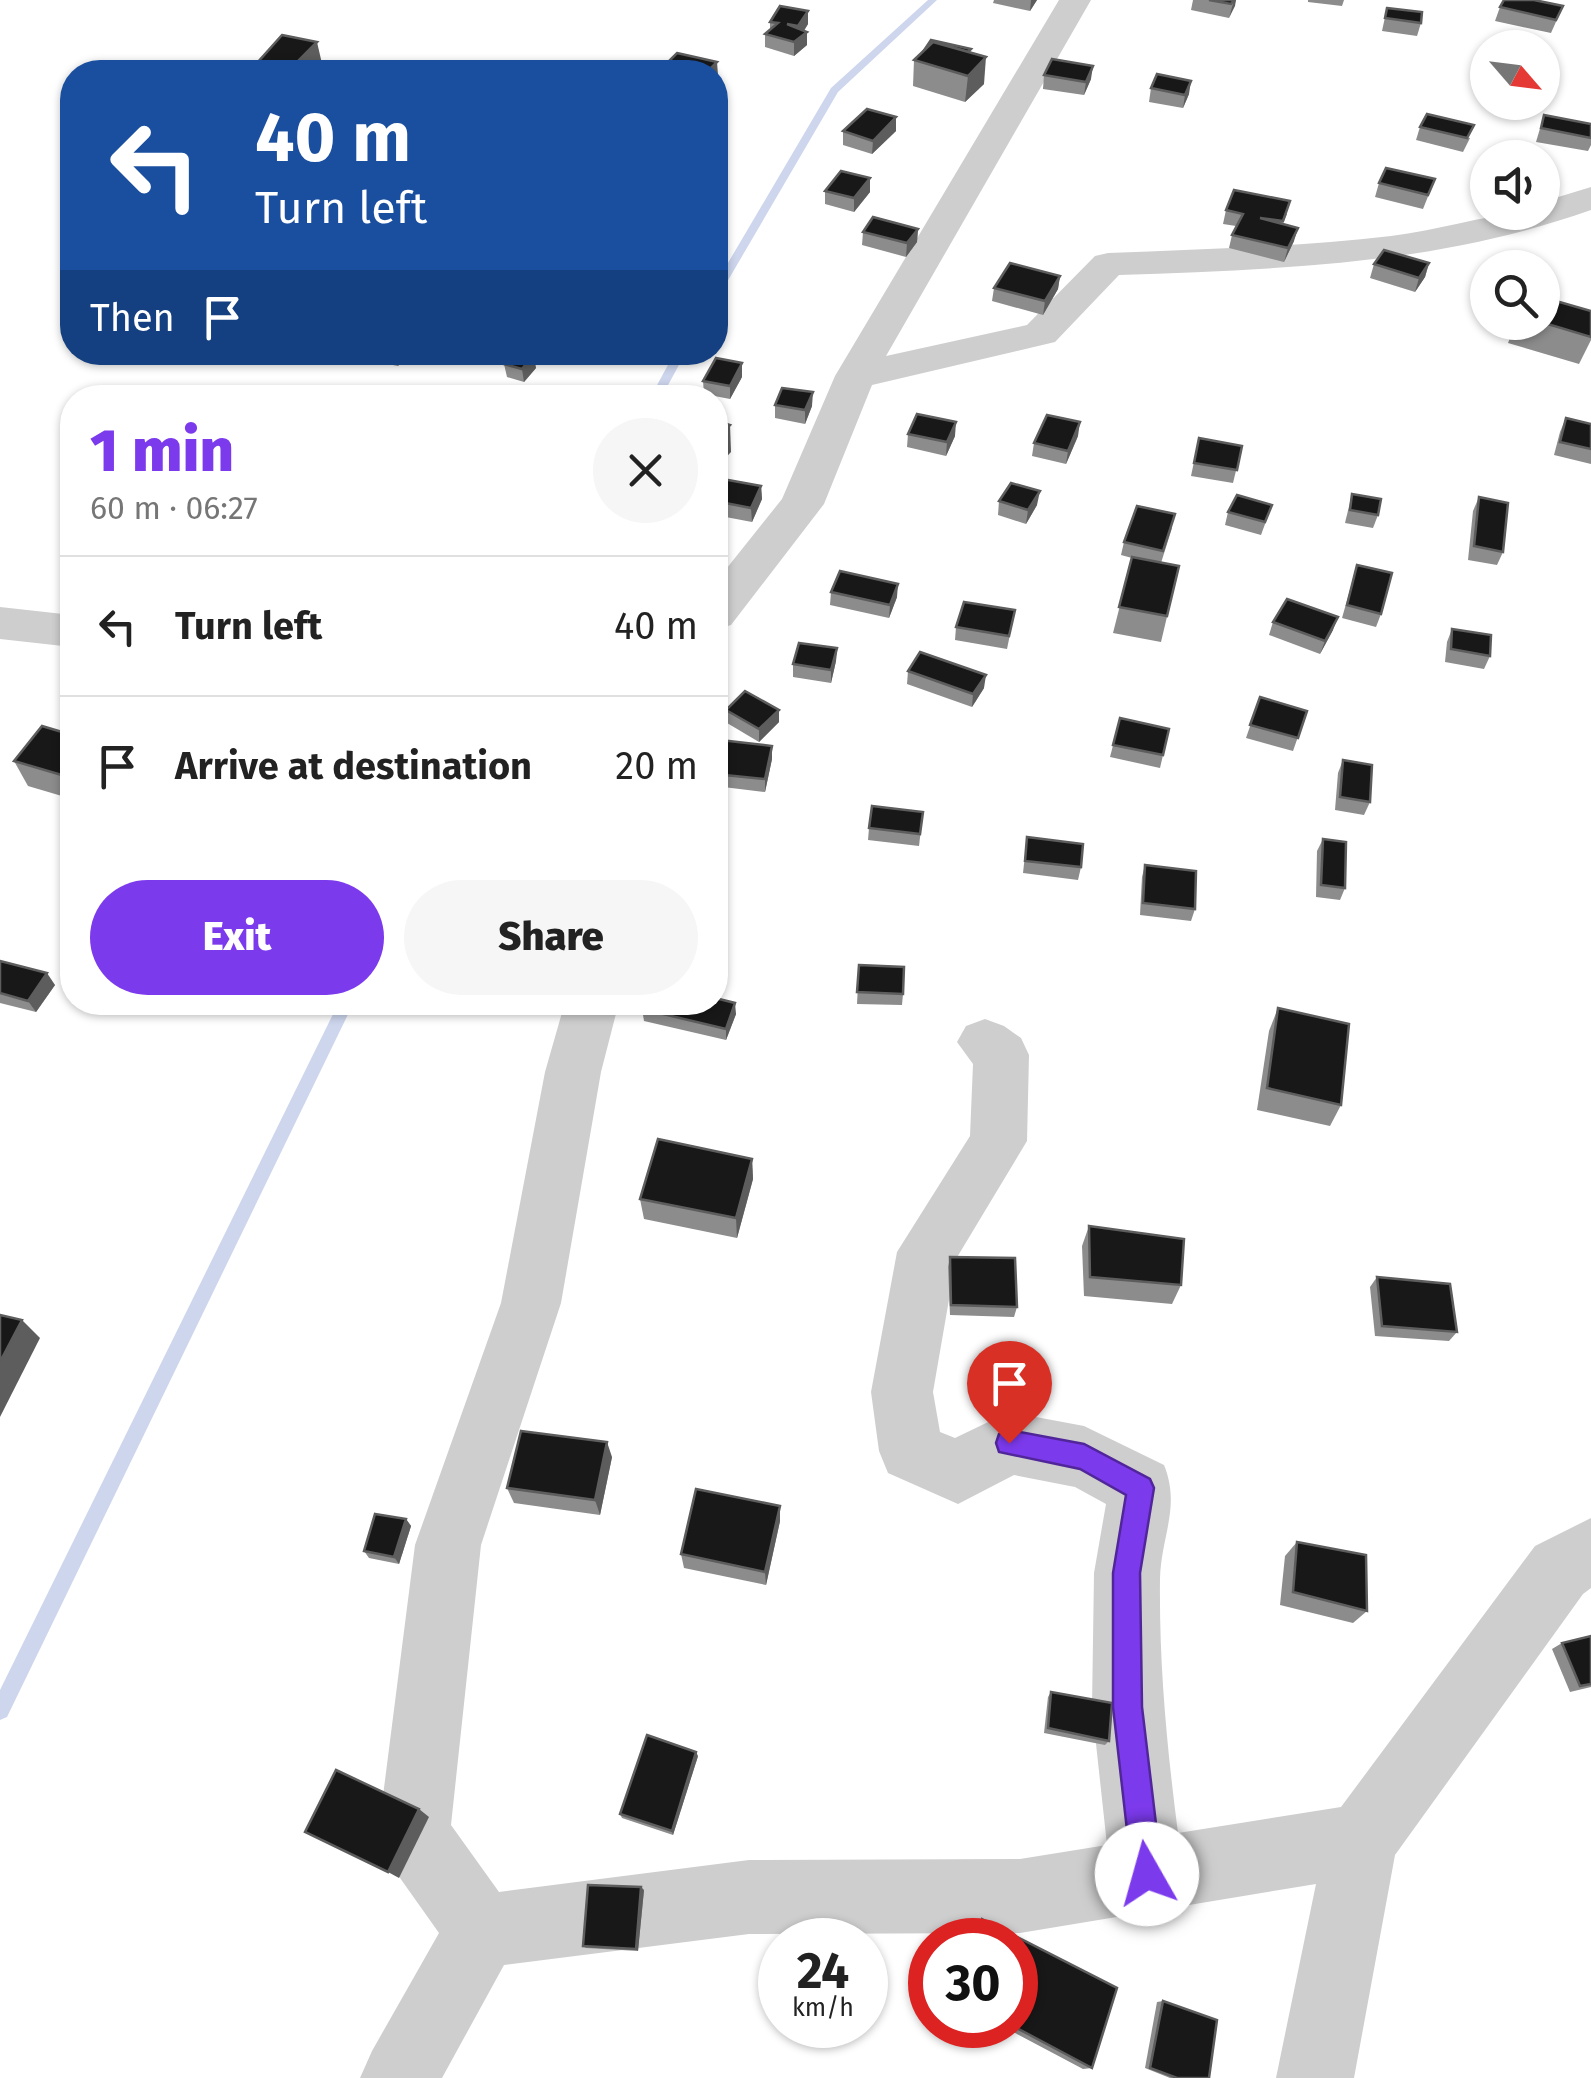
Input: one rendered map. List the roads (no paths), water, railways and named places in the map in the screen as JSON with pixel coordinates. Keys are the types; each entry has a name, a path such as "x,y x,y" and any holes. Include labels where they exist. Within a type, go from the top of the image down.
{"street":[{"path":"728,598 802,504 855,376 1074,0"},
{"path":"855,376 1041,334 1108,264 1280,257 1398,246 1491,230 1591,198"},
{"path":"0,622 60,630"},
{"path":"482,1931 414,1835 448,1545 531,1303 573,1072 588,1015"},
{"path":"985,1042 1001,1056 998,1141 927,1252 902,1392 911,1451 958,1472 1009,1443 1084,1457 1141,1488 1126,1573 1128,1707 1147,1874"},
{"path":"1315,2078 1361,1840 1559,1570 1591,1551"},
{"path":"482,1931 750,1897 1020,1896 1361,1840"},
{"path":"400,2078 482,1931"}],"waterway":[{"path":"728,272 834,90 933,0"},
{"path":"662,385 674,365"},
{"path":"0,1710 341,1015"}]}
